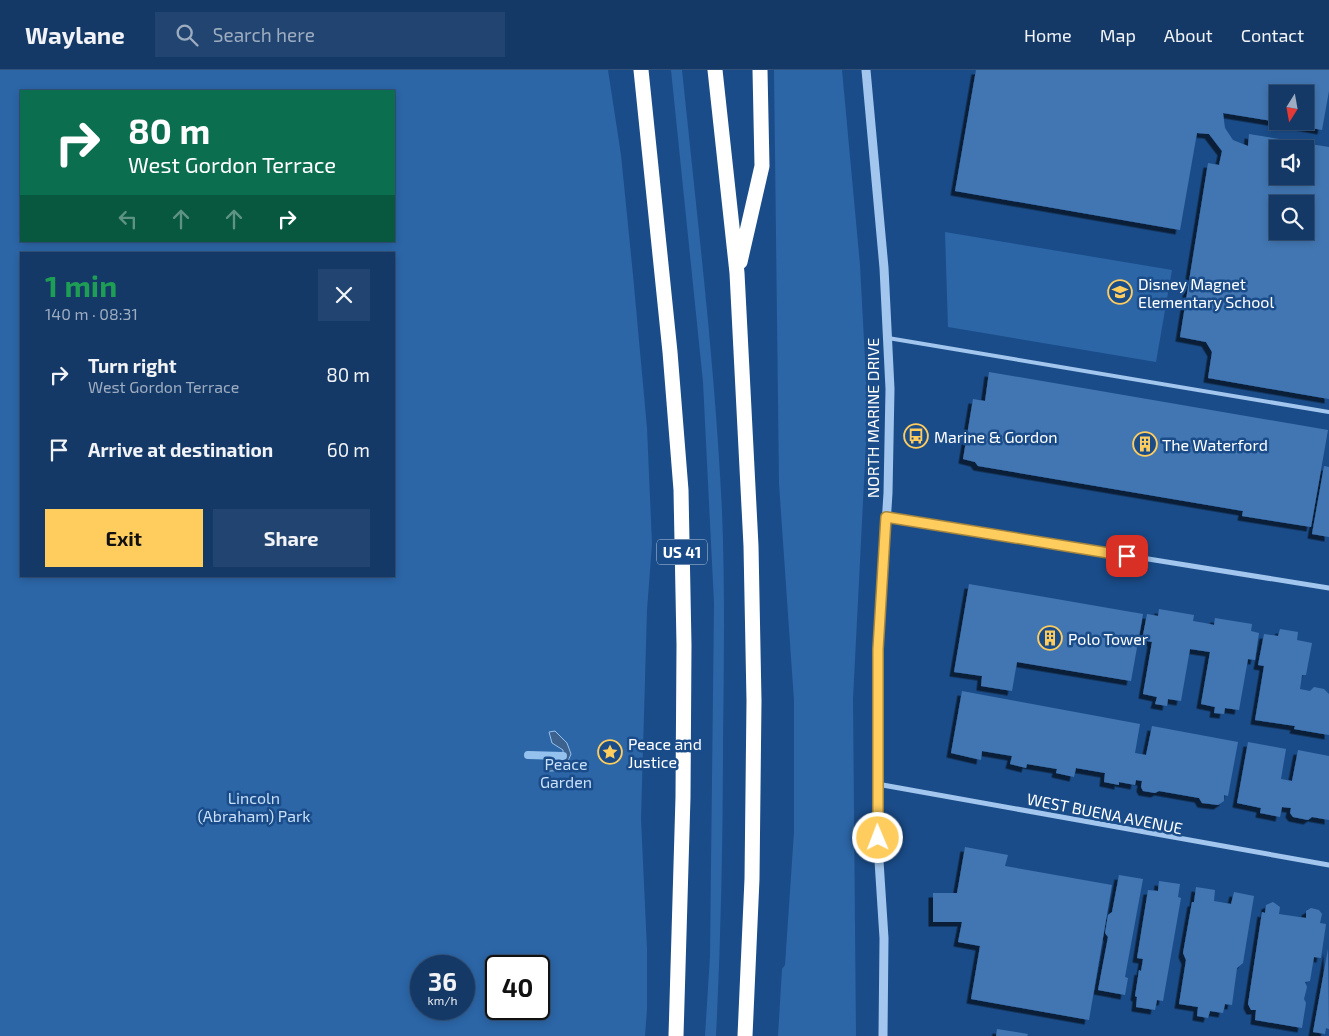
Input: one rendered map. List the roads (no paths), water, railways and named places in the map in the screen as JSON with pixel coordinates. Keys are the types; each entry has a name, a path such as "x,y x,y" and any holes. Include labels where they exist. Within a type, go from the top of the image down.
{"highway":[{"name":"US 41","path":"641,70 670,352 681,490 684,646 683,797 676,1036"},
{"path":"715,70 737,273 751,546 754,701 752,879 745,1036"},
{"path":"737,273 762,166 760,70"}],"street":[{"name":"NORTH MARINE DRIVE","path":"866,70 884,268 890,389 886,517 878,649 877,830 884,938 883,1036"},
{"path":"886,517 1329,588"},
{"name":"WEST BUENA AVENUE","path":"877,784 1329,865"}],"lane":[{"path":"888,338 1329,412"}],"waterway":[{"path":"528,755 563,756"}],"place":[{"name":"Disney Magnet Elementary School","path":"1120,292"},
{"name":"Marine & Gordon","path":"916,436"},
{"name":"The Waterford","path":"1145,444"},
{"name":"Polo Tower","path":"1050,638"},
{"name":"Peace and Justice","path":"610,752"}],"park label":[{"name":"Peace Garden","path":"566,772"},
{"name":"Lincoln (Abraham) Park","path":"254,806"}]}
